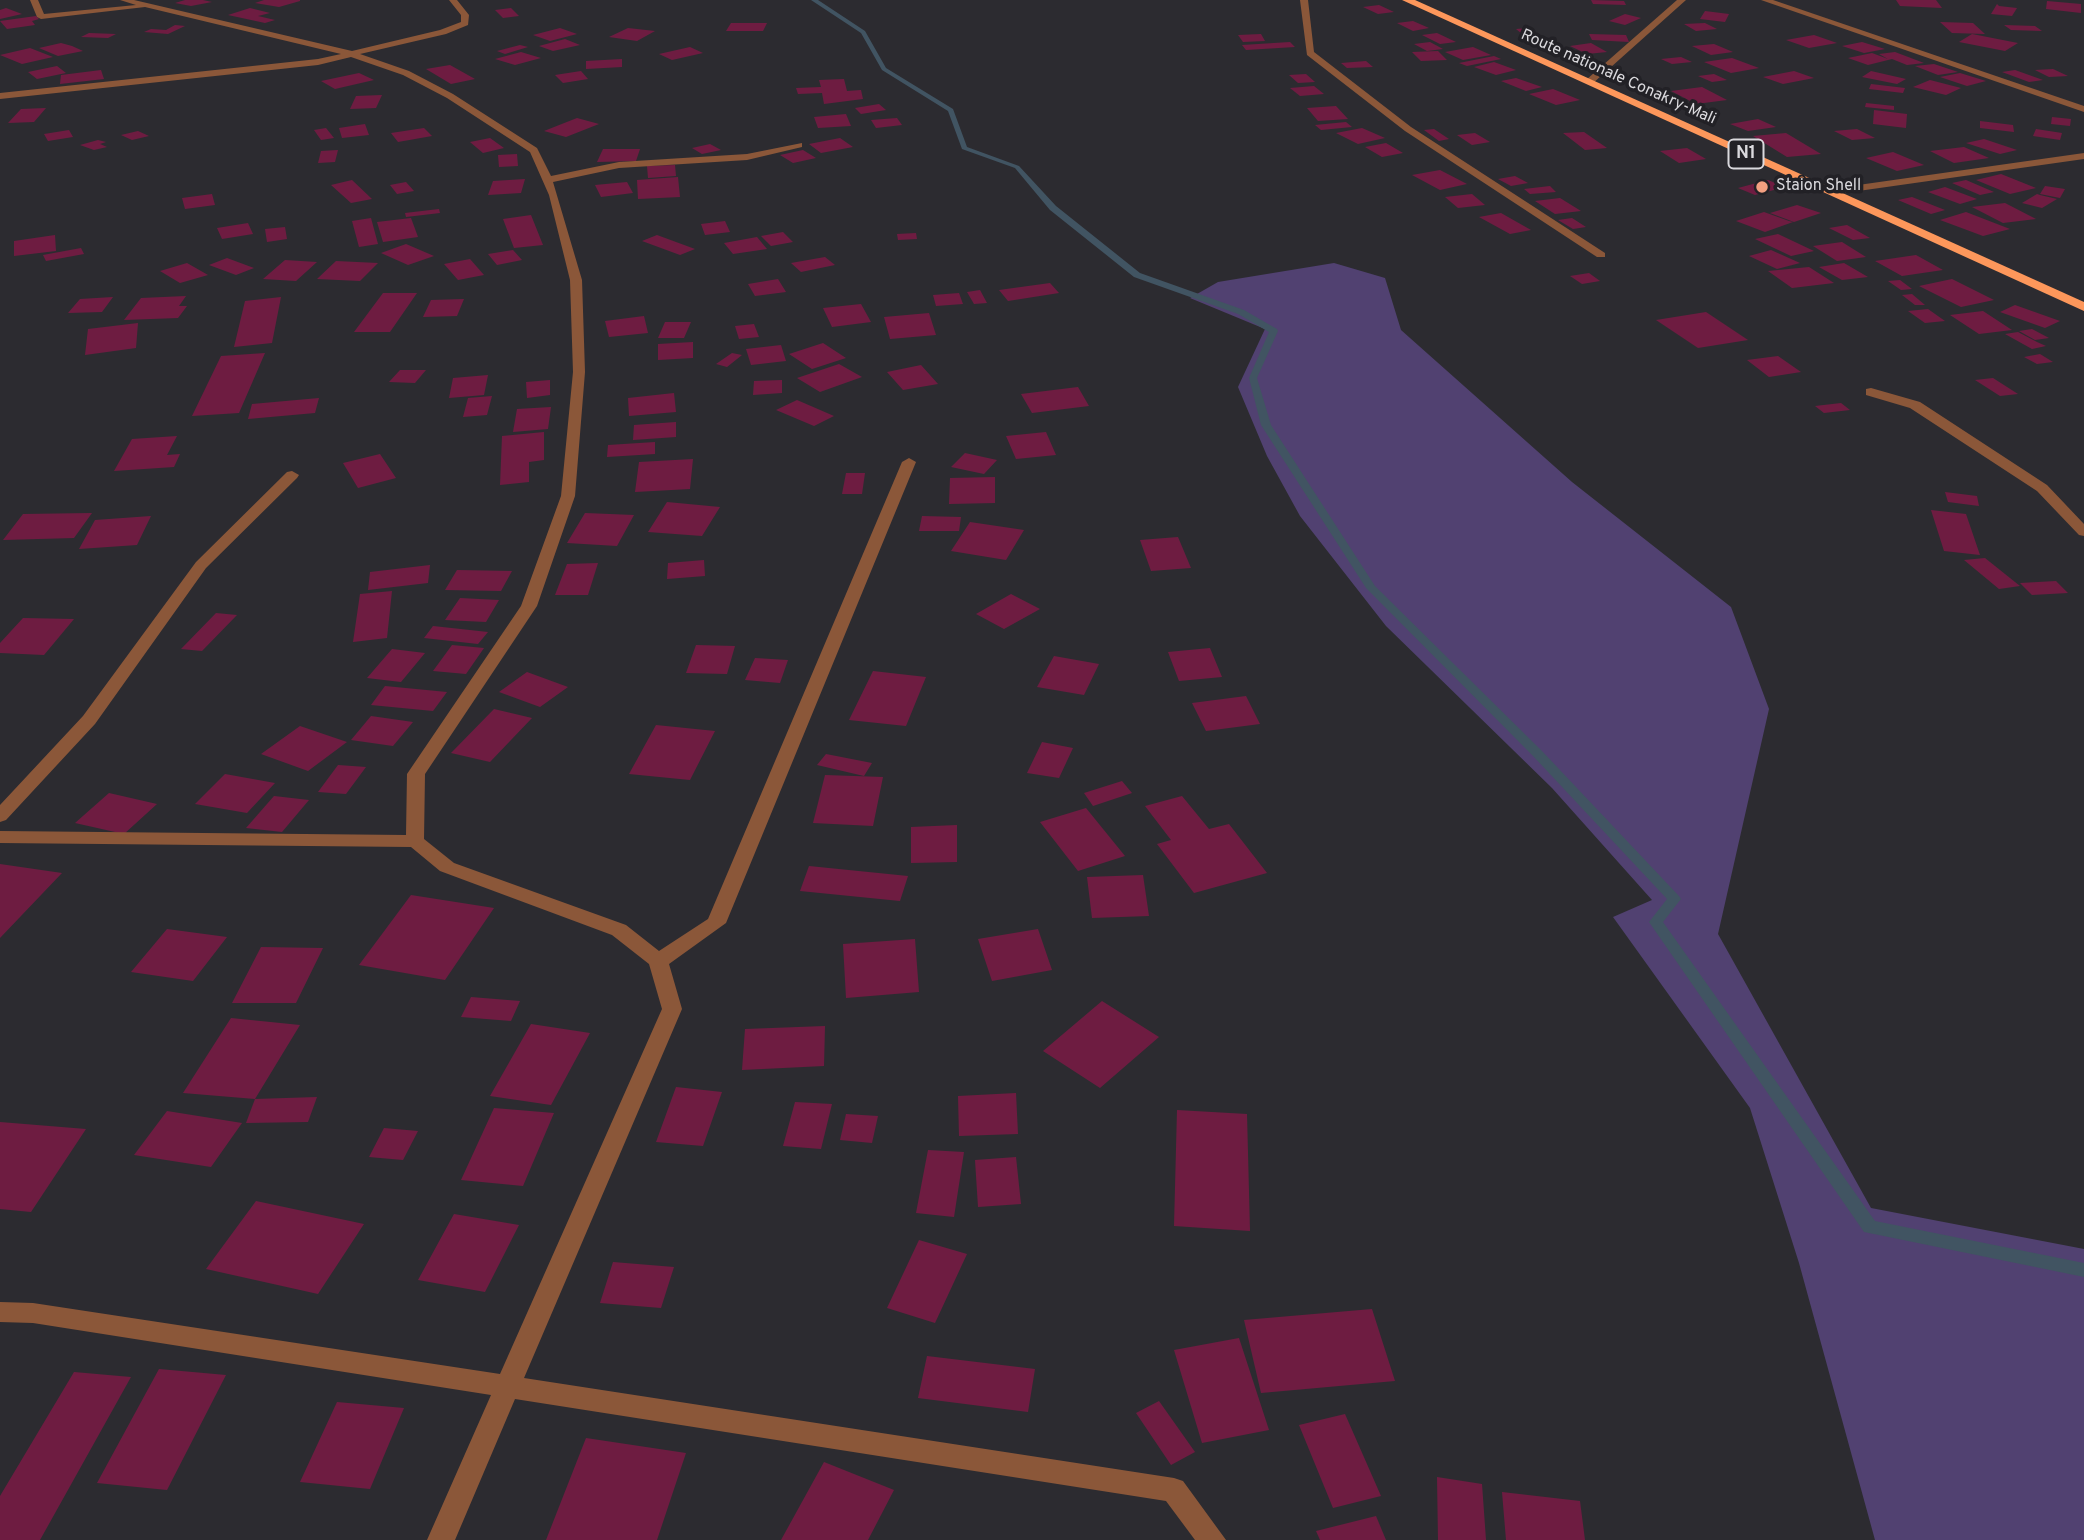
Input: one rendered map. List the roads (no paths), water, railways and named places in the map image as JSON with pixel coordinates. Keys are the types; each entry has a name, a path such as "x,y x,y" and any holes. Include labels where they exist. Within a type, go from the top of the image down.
{"highway":[{"name":"Route nationale Conakry-Mali","path":"1407,0 2084,307"}],"street":[{"path":"34,0 41,17 146,6"},
{"path":"124,0 348,53 406,73 510,133 534,150 547,180 576,280 579,372 568,496 529,606 416,774 415,841"},
{"path":"0,96 318,62 443,32 465,23 465,15 453,0"},
{"path":"1304,0 1310,53 1408,129 1601,256"},
{"path":"1589,82 1682,0"},
{"path":"1765,0 2084,109"},
{"path":"547,180 619,165 747,157 799,145"},
{"path":"1830,192 2084,156"},
{"path":"1871,392 1915,405 2042,488 2084,532"},
{"path":"658,961 716,923 909,462"},
{"path":"0,816 89,720 201,565 292,475"},
{"path":"0,837 415,841 447,867 619,930 658,961 672,1009 442,1540"},
{"path":"0,1312 33,1313 1174,1490 1212,1540"}],"waterway":[{"path":"814,0 863,32 884,69 951,110 964,148 1017,167 1053,208 1137,275 1241,312 1274,331 1253,378 1266,425 1371,588 1538,754 1674,899 1656,922 1870,1227 2084,1270"}],"place":[{"name":"Staion Shell","path":"1762,187"}]}
